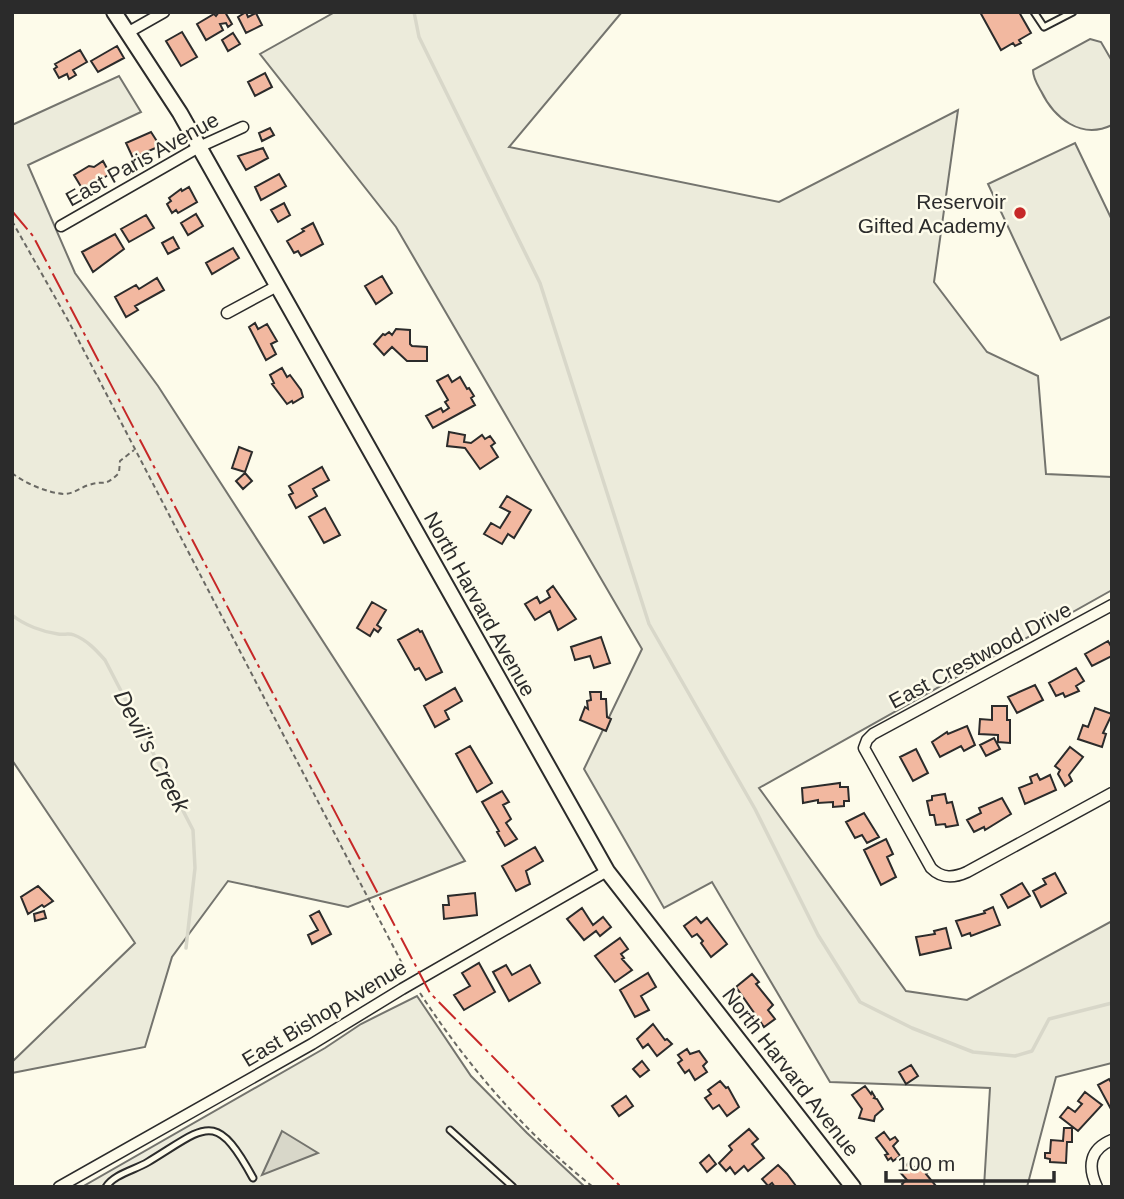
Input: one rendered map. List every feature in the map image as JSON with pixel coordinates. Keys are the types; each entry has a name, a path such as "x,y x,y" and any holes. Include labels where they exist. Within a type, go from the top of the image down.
{"street":[{"name":"North Harvard Avenue","path":"114,12 199,148 607,871 853,1187"},
{"path":"127,33 164,12"},
{"name":"East Paris Avenue","path":"61,226 199,148 243,127"},
{"path":"227,313 277,286"},
{"name":"East Crestwood Drive","path":"1112,605 871,736 864,745 932,868 944,876 967,872 1112,793"},
{"name":"East Bishop Avenue","path":"59,1187 313,1044 607,871"},
{"path":"1097,1187 1091,1170 1093,1153 1112,1140"}],"lane":[{"path":"1034,12 1044,27 1073,12"},
{"path":"106,1187 110,1181 141,1166 196,1132 214,1130 228,1138 253,1178"},
{"path":"450,1130 513,1187"}],"path":[{"path":"12,221 69,322 413,983 452,1042 492,1089 536,1136 593,1187"},
{"path":"12,473 37,487 64,494 82,490 89,485 107,484 119,473 120,461 135,449"}],"shaded area":[{"path":"335,12 622,12 509,147 779,202 958,110 934,282 987,352 1038,376 1046,474 1112,477 1112,590 759,788 906,991 967,1000 1112,921 1112,1063 1056,1077 1027,1187 984,1187 990,1088 830,1082 712,882 664,908 584,769 642,649 396,227 260,54"},
{"path":"1090,39 1101,42 1112,61 1112,125 1090,130 1070,124 1053,110 1037,83 1033,70"},
{"path":"119,76 141,112 28,165 75,273 158,386 465,861 348,907 228,881 172,957 145,1047 12,1073 12,1062 135,943 12,760 12,125"},
{"path":"1075,143 1112,220 1112,316 1061,340 988,184"},
{"path":"417,996 471,1076 585,1187 82,1187 325,1048 361,1024"},
{"path":"282,1131 318,1153 262,1175"}],"building":[{"path":"219,12 225,12 232,24 228,27 226,23 220,24 223,30 206,40 197,24"},
{"path":"246,12 248,17 256,13 262,25 246,33 238,17"},
{"path":"980,12 1019,12 1031,33 1019,40 1021,43 1015,46 1013,43 1001,50"},
{"path":"182,32 197,57 181,66 166,41"},
{"path":"233,33 240,44 228,51 222,40"},
{"path":"117,46 124,58 98,72 91,61"},
{"path":"80,50 87,62 73,70 76,75 69,79 67,74 59,78 54,69 57,67 55,64"},
{"path":"265,73 272,87 255,96 248,82"},
{"path":"270,128 274,135 262,141 259,133"},
{"path":"151,132 160,146 133,158 126,143"},
{"path":"263,148 268,158 246,170 238,156"},
{"path":"103,161 110,174 83,190 74,175"},
{"path":"279,174 286,186 261,200 255,187"},
{"path":"189,187 197,202 178,213 176,210 172,213 167,204 171,201 169,198 181,189 182,191"},
{"path":"284,203 290,215 278,222 271,210"},
{"path":"196,214 203,226 188,235 181,223"},
{"path":"146,215 154,228 129,242 121,229"},
{"path":"313,223 323,244 301,256 298,251 294,253 287,241"},
{"path":"115,234 124,249 93,272 82,252"},
{"path":"173,237 179,248 168,254 162,243"},
{"path":"233,248 239,258 212,274 206,263"},
{"path":"382,276 392,293 376,304 365,286"},
{"path":"157,278 164,290 135,306 138,310 126,317 115,297 136,285 139,289"},
{"path":"255,323 258,329 267,324 277,341 271,344 276,354 266,360 249,327"},
{"path":"396,329 410,330 412,346 427,347 427,361 407,361 392,347 384,355 374,344 383,334 389,332 392,335"},
{"path":"282,368 301,390 303,397 293,403 292,401 287,404 272,384 274,383 270,375"},
{"path":"448,375 452,382 460,377 474,396 471,398 475,405 433,428 426,416 441,408 443,412 449,408 445,402 448,400 437,381"},
{"path":"449,432 465,435 464,442 471,443 482,435 485,439 490,436 495,443 491,446 498,457 480,469 465,448 447,446"},
{"path":"239,447 252,452 245,472 232,468"},
{"path":"322,467 329,480 313,489 317,496 296,508 289,495 293,493 289,486"},
{"path":"245,473 252,481 243,489 236,481"},
{"path":"507,496 531,510 514,538 508,534 502,544 484,534 491,523 500,528 510,512 500,507"},
{"path":"325,508 340,535 324,543 309,517"},
{"path":"553,586 576,619 558,630 550,611 535,620 525,604 537,597 540,603 550,597 547,591"},
{"path":"372,602 386,610 377,625 381,628 378,632 374,629 370,636 357,628"},
{"path":"418,629 422,631 442,672 426,680 419,668 415,670 398,640"},
{"path":"601,637 610,663 594,668 590,656 575,660 571,647"},
{"path":"1108,641 1112,656 1092,666 1085,654"},
{"path":"1076,668 1084,681 1076,686 1079,691 1065,697 1063,693 1056,696 1049,683"},
{"path":"1035,685 1043,700 1017,713 1008,697"},
{"path":"455,688 462,701 445,711 449,719 435,727 424,706"},
{"path":"590,692 601,692 601,699 606,699 607,717 611,719 606,731 580,720 585,707 588,709"},
{"path":"992,706 1007,706 1010,743 998,742 998,735 979,734 980,719 992,720"},
{"path":"1095,708 1112,714 1103,733 1106,734 1102,747 1078,739 1083,725 1088,727"},
{"path":"967,726 975,745 964,751 961,746 940,757 932,742 947,732 948,734"},
{"path":"994,738 1000,749 986,756 980,745"},
{"path":"470,746 492,783 477,792 456,754"},
{"path":"1070,747 1083,757 1069,775 1072,781 1065,786 1058,774 1060,770 1055,766"},
{"path":"916,749 928,773 913,781 900,757"},
{"path":"1037,774 1040,780 1050,775 1056,790 1025,804 1019,788 1032,783 1030,777"},
{"path":"840,783 840,787 848,787 849,801 844,801 844,806 833,807 833,802 818,803 818,800 803,803 802,788"},
{"path":"502,791 509,802 503,805 511,819 506,823 517,839 505,846 482,802"},
{"path":"945,794 947,803 952,802 958,825 936,825 934,815 930,815 927,801 932,800 932,796"},
{"path":"1002,798 1011,814 985,830 984,827 974,832 967,820 981,813 979,808"},
{"path":"864,813 879,837 867,843 862,835 855,838 846,822"},
{"path":"886,839 893,854 887,857 896,877 881,885 864,850"},
{"path":"535,847 543,861 526,871 530,884 516,891 502,866"},
{"path":"1055,873 1066,893 1041,907 1033,891 1046,884 1043,879"},
{"path":"1022,883 1030,896 1008,908 1001,895"},
{"path":"38,886 53,901 28,914 21,897"},
{"path":"475,893 477,915 444,919 443,905 449,905 448,896"},
{"path":"993,907 1000,925 971,936 970,933 962,936 956,921 985,913 984,911"},
{"path":"582,908 593,925 603,917 611,927 600,936 596,931 584,940 567,919"},
{"path":"44,911 46,918 35,921 34,914"},
{"path":"319,911 331,934 312,944 308,935 318,930 310,916"},
{"path":"696,917 701,923 707,918 727,944 711,957 697,934 692,937 684,926"},
{"path":"946,928 951,948 920,955 916,937 935,934 934,931"},
{"path":"620,938 628,949 621,954 624,958 622,959 632,970 615,982 595,956"},
{"path":"479,963 495,992 464,1010 454,995 470,986 462,973"},
{"path":"506,965 512,975 530,965 540,983 509,1001 493,972"},
{"path":"648,973 656,987 641,996 649,1010 635,1017 620,990"},
{"path":"752,974 759,982 756,984 773,1005 768,1010 775,1019 764,1027 736,987"},
{"path":"653,1024 665,1040 672,1044 657,1056 648,1044 643,1048 637,1039"},
{"path":"687,1049 690,1054 699,1051 707,1062 703,1066 707,1072 695,1080 689,1070 685,1073 678,1063 682,1060 678,1055"},
{"path":"642,1061 649,1070 640,1077 633,1069"},
{"path":"911,1065 918,1076 906,1084 899,1072"},
{"path":"1109,1079 1112,1084 1112,1111 1098,1085"},
{"path":"720,1081 728,1087 739,1107 727,1116 719,1105 713,1109 705,1098 711,1094 708,1090"},
{"path":"865,1086 883,1109 875,1116 874,1121 859,1118 862,1109 852,1095"},
{"path":"1085,1092 1102,1105 1078,1131 1060,1117 1068,1107 1075,1112 1082,1104 1078,1101"},
{"path":"626,1096 633,1106 619,1116 612,1106"},
{"path":"1064,1128 1072,1128 1072,1142 1067,1142 1066,1163 1050,1162 1050,1159 1045,1158 1045,1153 1050,1153 1051,1140 1063,1141"},
{"path":"749,1129 758,1139 752,1144 764,1158 748,1171 744,1166 735,1174 730,1167 726,1171 719,1163 732,1150 729,1146"},
{"path":"884,1132 890,1140 895,1137 898,1141 893,1146 900,1156 893,1161 891,1158 888,1160 885,1155 888,1154 876,1138"},
{"path":"709,1155 716,1164 707,1172 700,1163"},
{"path":"910,1162 917,1171 923,1166 936,1186 904,1187 902,1184 907,1180 899,1171"},
{"path":"778,1165 796,1186 775,1187 772,1183 768,1186 762,1179"}],"waterway":[{"path":"414,12 419,37 540,283 649,624 755,809 818,935 860,1002 912,1028 973,1052 1015,1056 1032,1051 1049,1019 1112,1003"},
{"name":"Devil's Creek","path":"12,615 40,630 79,637 105,660 193,830 195,868 186,948"}],"power":[{"path":"12,211 33,236 430,993 621,1187"}],"place":[{"name":"Reservoir Gifted Academy","path":"1020,213"}]}
